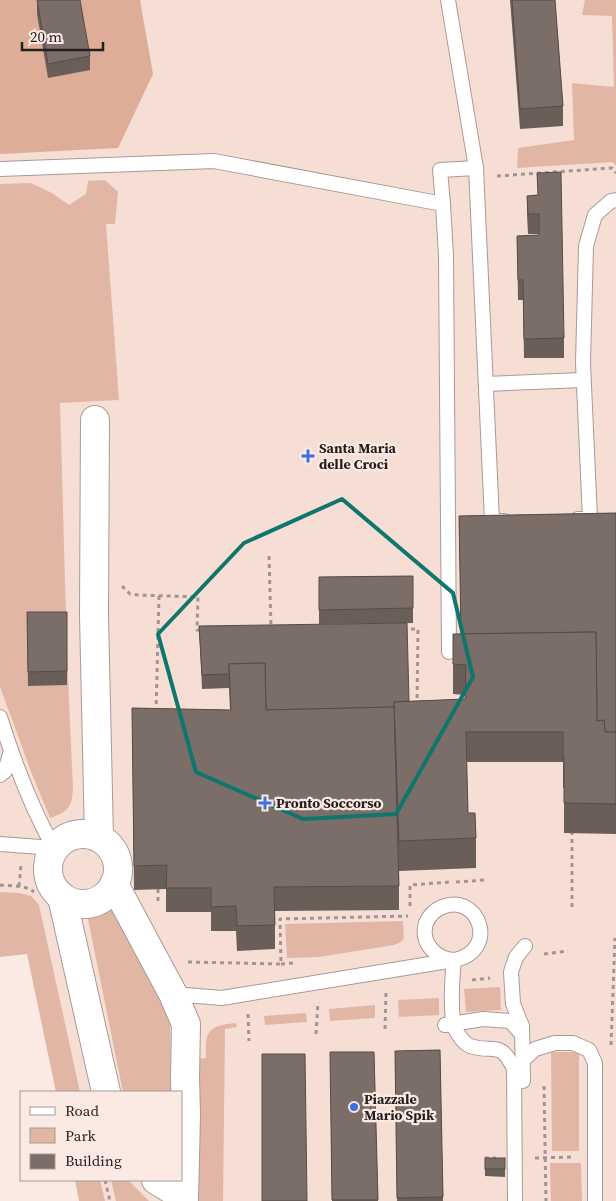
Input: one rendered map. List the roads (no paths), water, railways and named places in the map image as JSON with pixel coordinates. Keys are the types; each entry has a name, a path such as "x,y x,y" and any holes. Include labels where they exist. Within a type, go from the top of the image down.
{"street":[{"path":"95,420 94,615 99,838"},
{"path":"90,834 99,838 108,844 116,858 117,874 114,884 101,899 81,904 71,902 54,889 49,880 47,869 49,858 54,848 70,836 90,834"},
{"path":"114,884 173,994 186,1024 184,1197 158,1181"},
{"path":"62,897 106,1091"}],"lane":[{"path":"448,0 476,173 492,521 522,520"},
{"path":"0,169 214,161 443,204"},
{"path":"449,652 446,256 440,170 476,173"},
{"path":"561,519 590,519 583,380 586,246 594,215 611,201 616,200"},
{"path":"486,384 583,380"},
{"path":"0,716 11,752 39,819 54,848"},
{"path":"0,775 4,771 11,752"},
{"path":"0,844 54,848"},
{"path":"173,994 222,998 463,959 477,948 481,930 473,913 466,908 447,905 431,915 426,924 426,942 438,956 446,960 454,960"},
{"path":"515,1201 518,1064 523,1034 522,1026 513,1004 511,972 516,957 525,946"},
{"path":"454,960 449,1024 468,1045 479,1048 493,1048 501,1051 518,1064"},
{"path":"449,1024 483,1019 510,1022 523,1034"},
{"path":"518,1064 535,1049 555,1043 573,1043 589,1050 595,1063 595,1201"},
{"path":"518,1064 524,1201"}],"place":[{"name":"Santa Maria delle Croci","path":"308,456"},
{"name":"Pronto Soccorso","path":"265,803"},
{"name":"Piazzale Mario Spik","path":"354,1107"}]}
